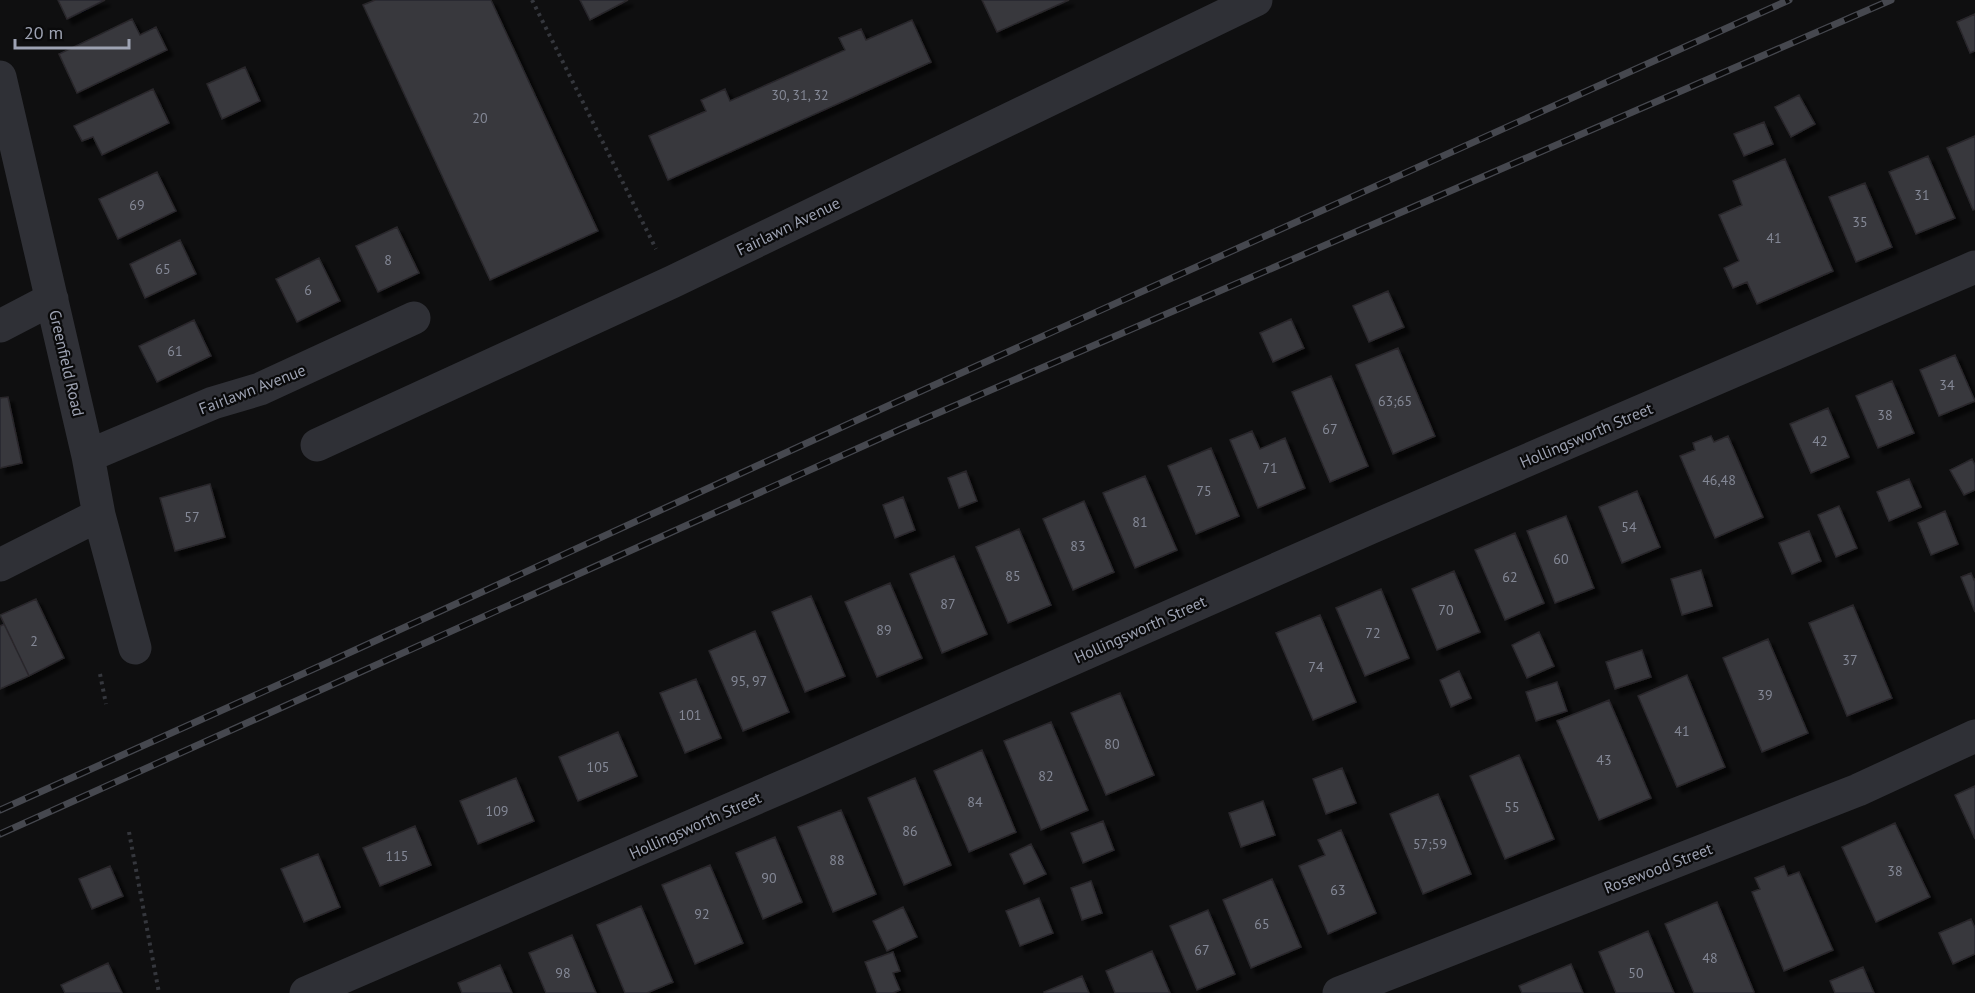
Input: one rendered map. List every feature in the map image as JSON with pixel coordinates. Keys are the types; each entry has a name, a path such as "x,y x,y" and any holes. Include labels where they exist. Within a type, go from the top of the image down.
{"street":[{"name":"Fairlawn Avenue","path":"317,445 672,282 1256,0"},
{"name":"Greenfield Road","path":"0,77 88,456 99,515 135,648"},
{"name":"Hollingsworth Street","path":"306,993 755,799 1370,528 1975,267"},
{"path":"0,326 52,299"},
{"name":"Fairlawn Avenue","path":"88,456 213,403 260,389 414,318"},
{"path":"0,566 99,515"},
{"name":"Rosewood Street","path":"1339,993 1858,790 1975,736"}],"path":[{"path":"532,0 672,282"},
{"path":"100,674 106,704"},
{"path":"129,832 159,993"}],"building":[{"path":"58,0 105,0 67,19"},
{"path":"375,0 491,0 598,231 490,280 363,5"},
{"path":"580,0 628,0 590,20"},
{"path":"982,0 1069,0 997,32"},
{"path":"1975,14 1975,51 1970,53 1957,22"},
{"path":"132,19 140,35 156,27 167,50 77,93 59,54"},
{"path":"912,20 931,62 668,180 649,136 706,111 701,100 725,89 730,101 845,50 839,38 861,29 866,40"},
{"path":"245,67 260,101 222,119 207,84"},
{"path":"153,89 169,123 102,155 93,137 82,141 74,126"},
{"path":"1799,95 1815,124 1791,137 1775,107"},
{"path":"1764,122 1773,144 1744,156 1734,134"},
{"path":"1975,136 1975,209 1973,210 1947,148"},
{"path":"1928,156 1955,218 1916,234 1889,172"},
{"path":"1785,159 1833,271 1757,304 1747,282 1733,288 1724,268 1739,261 1719,215 1742,205 1733,181"},
{"path":"157,172 176,211 118,239 99,199"},
{"path":"1865,183 1892,247 1856,262 1829,197"},
{"path":"397,227 419,273 378,292 356,246"},
{"path":"180,240 196,274 145,298 130,264"},
{"path":"319,258 340,301 297,322 276,279"},
{"path":"1388,291 1404,327 1369,342 1353,306"},
{"path":"1291,319 1304,348 1273,362 1260,333"},
{"path":"194,320 211,356 157,382 139,346"},
{"path":"1398,348 1435,436 1393,454 1356,365"},
{"path":"1955,355 1975,401 1939,416 1920,370"},
{"path":"1331,376 1368,466 1330,482 1292,392"},
{"path":"1892,381 1914,433 1878,448 1856,396"},
{"path":"8,397 22,463 0,468 0,398"},
{"path":"1828,408 1849,457 1811,473 1790,424"},
{"path":"1252,431 1260,449 1285,438 1305,488 1258,508 1230,440"},
{"path":"1711,436 1714,442 1728,436 1763,517 1715,538 1680,456 1695,450 1693,443"},
{"path":"1211,448 1239,516 1196,534 1168,466"},
{"path":"1972,459 1975,465 1975,490 1964,495 1950,470"},
{"path":"966,471 977,501 959,508 948,478"},
{"path":"1145,476 1177,550 1135,568 1103,493"},
{"path":"1909,479 1921,507 1889,521 1877,492"},
{"path":"210,484 225,537 175,551 160,498"},
{"path":"1637,491 1660,547 1622,563 1599,507"},
{"path":"903,497 915,530 895,538 883,505"},
{"path":"1084,501 1114,572 1073,590 1043,519"},
{"path":"1839,506 1857,548 1836,557 1818,515"},
{"path":"1945,511 1958,544 1931,555 1918,523"},
{"path":"1566,516 1594,588 1555,603 1527,531"},
{"path":"1019,529 1051,605 1008,623 976,547"},
{"path":"1809,531 1821,561 1792,574 1779,543"},
{"path":"1515,533 1544,603 1505,620 1475,550"},
{"path":"954,556 987,634 942,653 910,574"},
{"path":"1701,570 1712,606 1682,615 1671,579"},
{"path":"1454,571 1480,632 1437,650 1412,589"},
{"path":"1971,573 1975,579 1975,612 1961,577"},
{"path":"890,583 922,658 877,677 845,602"},
{"path":"1381,589 1409,658 1365,676 1336,608"},
{"path":"811,596 845,676 805,692 772,612"},
{"path":"36,599 64,658 29,676 0,615"},
{"path":"1853,605 1892,698 1847,716 1809,623"},
{"path":"1320,615 1356,702 1313,720 1276,633"},
{"path":"4,624 29,676 0,689 0,626"},
{"path":"755,631 789,712 743,731 709,651"},
{"path":"1539,632 1554,666 1527,678 1512,645"},
{"path":"1768,639 1808,733 1762,752 1723,658"},
{"path":"1642,650 1651,677 1615,689 1606,662"},
{"path":"1459,671 1471,698 1451,707 1440,680"},
{"path":"1687,675 1725,767 1677,787 1638,696"},
{"path":"696,679 721,738 685,753 660,693"},
{"path":"1557,682 1567,711 1536,721 1526,692"},
{"path":"1120,693 1154,775 1106,795 1071,713"},
{"path":"1609,700 1651,798 1599,820 1557,721"},
{"path":"1051,722 1088,810 1041,830 1004,741"},
{"path":"618,732 637,776 578,801 559,757"},
{"path":"982,750 1016,832 969,852 934,771"},
{"path":"1519,755 1554,839 1505,859 1470,776"},
{"path":"1342,768 1356,803 1326,814 1313,779"},
{"path":"516,778 534,821 478,844 460,801"},
{"path":"915,778 951,865 904,885 868,798"},
{"path":"1975,786 1975,839 1955,795"},
{"path":"1438,794 1471,874 1423,894 1390,814"},
{"path":"1263,801 1275,835 1241,847 1229,813"},
{"path":"841,810 876,894 833,912 798,827"},
{"path":"1103,821 1114,850 1083,863 1071,833"},
{"path":"1895,823 1930,897 1876,922 1842,847"},
{"path":"415,826 431,865 380,886 363,848"},
{"path":"1341,830 1376,913 1328,934 1299,866 1325,855 1318,840"},
{"path":"775,837 802,902 763,919 736,853"},
{"path":"1031,844 1046,874 1024,884 1010,854"},
{"path":"318,854 340,907 304,922 281,869"},
{"path":"710,865 743,943 695,964 662,885"},
{"path":"110,866 123,896 92,909 79,879"},
{"path":"1784,866 1788,876 1799,872 1833,950 1784,971 1752,892 1760,889 1755,878"},
{"path":"1272,879 1301,947 1251,968 1223,900"},
{"path":"1091,881 1102,913 1082,920 1071,888"},
{"path":"1039,898 1053,933 1020,946 1006,911"},
{"path":"1717,902 1754,992 1752,993 1694,993 1665,924"},
{"path":"641,906 673,982 647,993 625,993 597,925"},
{"path":"903,907 917,937 887,951 873,921"},
{"path":"1208,910 1235,974 1197,990 1170,926"},
{"path":"1971,919 1975,928 1975,954 1953,964 1939,933"},
{"path":"1648,931 1674,993 1616,993 1599,952"},
{"path":"572,935 596,993 546,993 529,953"},
{"path":"1152,951 1170,993 1115,993 1106,971"},
{"path":"893,952 900,971 893,973 900,990 893,993 877,993 865,962"},
{"path":"108,963 122,993 65,993 61,985"},
{"path":"1571,964 1583,993 1522,993 1519,986"},
{"path":"500,965 512,993 462,993 458,983"},
{"path":"1863,967 1874,993 1835,993 1830,981"},
{"path":"1082,976 1089,993 1044,992"}],"railway":[{"path":"0,810 890,405 1789,0"},
{"path":"0,834 901,429 1891,0"}]}
